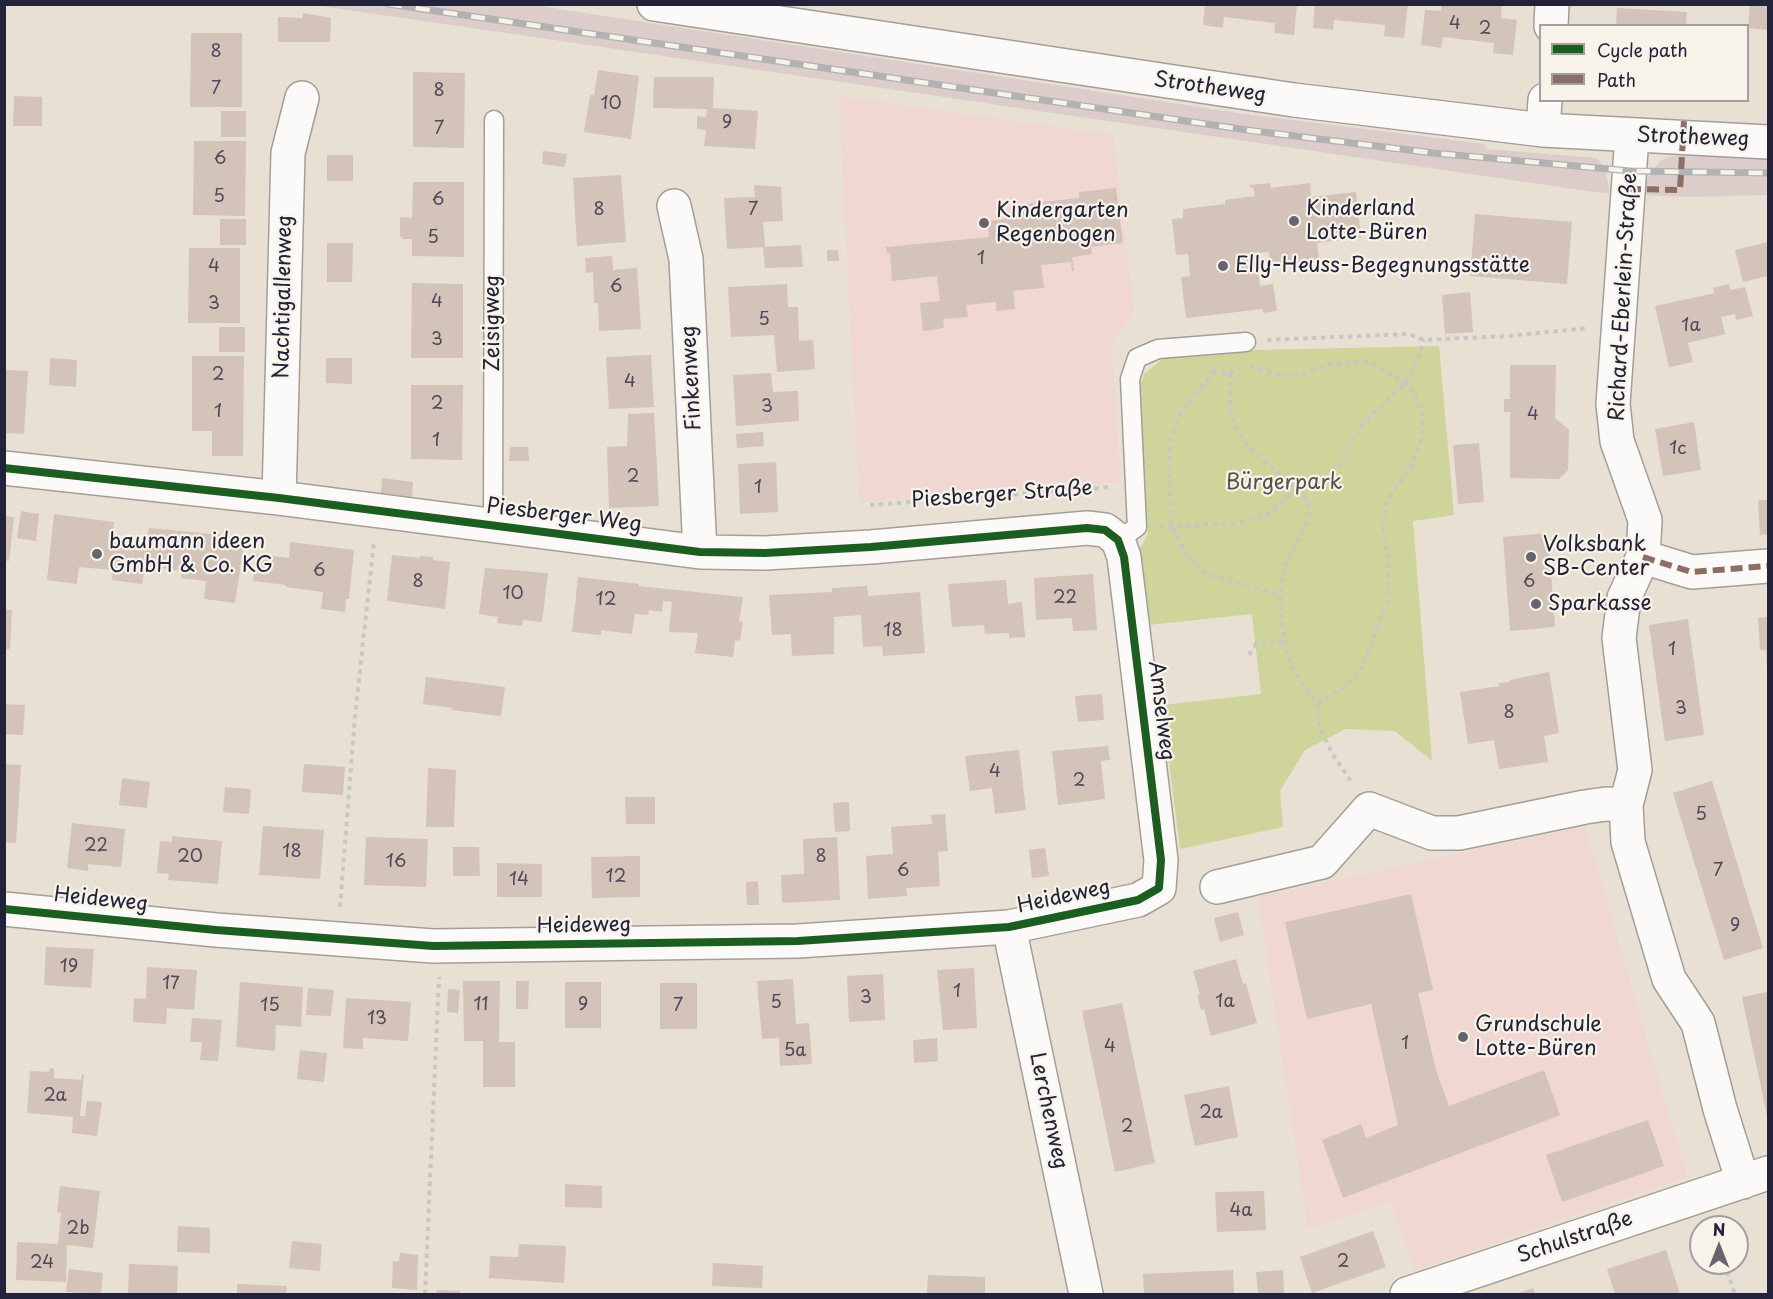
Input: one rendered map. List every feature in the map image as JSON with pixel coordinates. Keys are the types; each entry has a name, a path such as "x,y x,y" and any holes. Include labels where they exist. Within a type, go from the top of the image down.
{"street":[{"name":"Strotheweg","path":"654,4 1259,95 1544,115 1632,136 1768,142"},
{"path":"1551,24 1552,4"},
{"name":"Nachtigallenweg","path":"279,498 288,153 302,98"},
{"name":"Richard-Eberlein-Straße","path":"1632,136 1613,404 1617,441 1645,520 1643,557 1624,598 1619,639 1635,770 1626,805 1628,842 1669,979 1698,1023 1720,1109 1756,1177"},
{"name":"Finkenweg","path":"674,206 686,259 700,552"},
{"name":"Piesberger Weg","path":"4,468 279,498 700,552 765,553 871,547 1087,528 1127,534"},
{"name":"Amselweg","path":"1127,534 1124,557 1161,860 1159,888"},
{"path":"1643,557 1692,572 1768,566"},
{"path":"1217,886 1322,862 1369,809 1432,833 1459,833 1585,807 1606,804 1626,805"},
{"name":"Heideweg","path":"4,909 216,930 441,946 798,941 1009,927 1138,900 1159,888"},
{"name":"Lerchenweg","path":"1009,927 1086,1294"},
{"name":"Schulstraße","path":"1407,1294 1756,1177"}],"lane":[{"name":"Zeisigweg","path":"493,525 494,120"},
{"path":"1127,534 1135,485 1130,379 1137,358 1158,349 1246,342"}],"path":[{"path":"1246,342 1409,333 1424,340 1508,336 1618,325"},
{"path":"1127,534 1172,526 1240,523 1270,513 1297,488 1318,483 1338,467 1359,428 1405,383 1417,362 1424,340"},
{"path":"1242,364 1282,376 1301,375 1332,364 1370,362 1405,383 1414,393 1423,416 1421,441 1410,468 1387,500 1383,525 1389,568 1387,601 1363,666 1344,688 1317,703"},
{"path":"1215,371 1180,413 1171,439 1169,468 1172,526 1185,553 1206,574 1280,595"},
{"path":"1230,373 1230,406 1235,428 1250,449 1297,488 1309,503 1309,518 1285,565 1280,595 1284,642 1294,672 1317,703 1320,728 1332,753 1369,809"},
{"path":"338,939 355,716 377,511"},
{"path":"1249,655 1256,645 1284,642"},
{"path":"425,1294 441,946"},
{"path":"1728,1275 1735,1294"}],"shaded area":[{"path":"314,5 533,5 1245,114 1485,144 1486,149 1597,158 1605,169 1610,193 1594,192"},
{"name":"Kindergarten Regenbogen","path":"839,96 1113,135 1134,311 1112,343 1120,482 859,502"},
{"path":"1677,155 1768,158 1768,195 1689,197 1644,195 1647,179 1661,160"},
{"name":"Grundschule Lotte-Büren","path":"1585,826 1687,1177 1415,1270 1390,1201 1308,1229 1258,897"}],"green space":[{"name":"Bürgerpark","path":"1439,346 1454,515 1413,521 1432,761 1395,731 1345,729 1305,750 1280,791 1283,827 1180,849 1162,705 1261,694 1252,614 1149,625 1138,552 1148,534 1139,386 1145,373 1165,357 1256,350"}],"building":[{"path":"1205,4 1297,4 1294,35 1274,33 1275,23 1224,17 1223,28 1203,25"},
{"path":"1315,4 1408,4 1404,38 1384,36 1385,25 1334,20 1333,30 1313,28"},
{"path":"1441,4 1502,4 1501,18 1517,20 1513,55 1493,53 1494,43 1443,37 1441,48 1421,45 1425,10 1441,11"},
{"path":"1750,4 1768,4 1768,30 1749,28"},
{"path":"1617,8 1687,12 1686,24 1616,24"},
{"path":"303,13 331,18 330,42 278,42 278,17 303,18"},
{"path":"191,33 242,33 242,107 190,107"},
{"path":"598,70 639,76 631,139 584,132 590,95 594,95"},
{"path":"413,72 465,73 464,148 413,147"},
{"path":"654,77 714,77 713,108 758,111 755,149 704,146 706,130 697,129 697,116 706,117 707,109 653,108"},
{"path":"14,96 42,97 42,126 13,126"},
{"path":"221,111 246,111 246,137 221,137"},
{"path":"194,141 246,141 245,216 193,215"},
{"path":"543,151 567,154 565,167 542,164"},
{"path":"327,155 353,155 353,181 327,181"},
{"path":"621,175 626,242 577,246 573,178"},
{"path":"413,182 464,182 464,257 412,256 412,239 403,239 400,236 400,217 412,218"},
{"path":"1270,183 1271,188 1310,183 1311,197 1356,192 1361,238 1317,243 1319,259 1270,265 1269,252 1256,253 1260,286 1273,284 1277,311 1263,313 1263,309 1186,318 1181,277 1190,276 1188,254 1176,255 1172,219 1183,218 1183,209 1225,204 1225,200 1255,196 1253,187 1250,188 1250,185"},
{"path":"754,185 781,187 783,221 763,222 765,247 727,249 724,198 755,197"},
{"path":"1116,188 1123,243 1091,247 1092,254 1072,257 1074,271 1072,271 1071,262 1041,265 1044,288 1013,291 1015,309 996,311 996,302 966,305 968,317 943,319 944,328 923,331 920,303 940,301 937,276 892,281 890,253 887,253 886,247 989,237 987,221 1017,218 1016,205 1079,198 1079,192"},
{"path":"1475,214 1572,222 1567,284 1470,276"},
{"path":"220,219 246,219 246,245 220,245"},
{"path":"1768,242 1768,276 1743,282 1735,250"},
{"path":"327,243 353,243 352,282 327,282"},
{"path":"801,245 803,267 765,268 763,247"},
{"path":"189,248 240,248 240,323 188,323"},
{"path":"827,250 838,250 839,261 827,261"},
{"path":"612,256 613,270 637,268 641,329 599,331 598,303 594,303 593,272 586,273 585,258"},
{"path":"412,283 463,284 463,358 411,358"},
{"path":"787,284 788,307 798,307 799,341 813,340 815,369 777,372 774,335 731,337 728,287"},
{"path":"1729,284 1730,290 1745,287 1753,316 1736,320 1735,314 1721,317 1725,334 1688,343 1693,362 1669,367 1655,306 1715,293 1713,288"},
{"path":"1470,292 1473,332 1445,334 1442,295"},
{"path":"219,327 245,327 245,352 219,352"},
{"path":"651,355 654,407 609,409 606,357"},
{"path":"192,356 244,356 243,456 212,456 212,431 192,431"},
{"path":"50,358 77,360 76,387 49,385"},
{"path":"326,358 352,358 352,384 326,383"},
{"path":"1510,365 1556,365 1555,418 1569,430 1568,470 1559,479 1510,478 1510,412 1504,412 1504,399 1510,399"},
{"path":"4,370 28,371 24,434 4,433"},
{"path":"771,373 773,392 798,391 799,421 736,426 733,375"},
{"path":"411,385 463,385 462,460 411,459"},
{"path":"654,413 659,506 609,508 607,447 627,446 628,414"},
{"path":"1694,422 1701,470 1663,476 1655,429"},
{"path":"763,432 764,446 737,448 736,434"},
{"path":"1479,443 1484,502 1458,504 1453,445"},
{"path":"510,447 528,447 529,461 509,461"},
{"path":"776,462 778,512 740,514 738,464"},
{"path":"382,478 413,482 412,497 381,493"},
{"path":"1758,500 1768,500 1768,534 1760,535"},
{"path":"21,511 39,514 36,541 17,538"},
{"path":"54,514 114,522 112,542 146,546 149,528 245,537 235,603 204,599 206,581 181,578 182,571 145,566 142,584 112,580 113,570 79,567 77,584 47,580"},
{"path":"4,516 14,517 9,561 4,560"},
{"path":"1548,533 1555,627 1510,631 1503,537"},
{"path":"290,542 354,550 349,599 346,599 345,612 321,609 323,592 253,581 256,554 289,558"},
{"path":"392,555 433,557 433,560 450,562 445,609 387,601"},
{"path":"485,568 548,573 542,622 523,620 522,626 497,623 498,617 479,614"},
{"path":"1093,574 1097,630 1073,631 1072,618 1036,620 1034,578"},
{"path":"578,577 743,597 739,621 743,622 740,641 735,640 733,657 695,653 698,633 669,632 672,602 663,601 662,612 649,610 648,615 635,614 632,634 601,630 601,635 572,632"},
{"path":"1006,580 1008,604 1022,602 1025,637 1009,638 1009,633 985,634 984,625 952,627 948,584"},
{"path":"867,586 868,596 920,592 925,653 883,656 882,646 863,647 861,615 834,617 834,654 792,656 791,634 772,635 769,595 832,592 832,588"},
{"path":"4,610 12,610 10,649 4,649"},
{"path":"1768,617 1767,667 1766,650 1760,650 1758,618"},
{"path":"1688,619 1704,735 1665,741 1649,625"},
{"path":"1549,672 1559,733 1544,736 1548,762 1499,769 1494,740 1468,744 1460,692 1499,686 1499,683"},
{"path":"426,677 505,687 501,716 423,704"},
{"path":"1102,694 1104,720 1078,722 1075,696"},
{"path":"4,704 25,705 23,735 4,734"},
{"path":"1108,746 1110,760 1101,761 1105,799 1058,805 1052,751"},
{"path":"1019,750 1026,810 995,814 992,788 970,791 965,756"},
{"path":"4,764 21,765 16,843 4,842"},
{"path":"304,764 345,767 343,795 302,792"},
{"path":"428,768 456,770 454,827 426,827"},
{"path":"122,778 150,782 147,808 119,805"},
{"path":"1712,781 1763,948 1724,960 1673,793"},
{"path":"225,787 251,789 249,814 223,812"},
{"path":"625,797 655,797 655,824 626,824"},
{"path":"849,802 850,831 835,832 833,803"},
{"path":"945,814 948,851 938,852 940,886 906,888 907,896 868,899 866,856 893,854 891,827 932,824 931,815"},
{"path":"72,823 125,829 121,867 88,864 88,871 67,868"},
{"path":"263,826 324,830 320,879 259,875"},
{"path":"172,836 222,841 218,884 168,880 169,874 157,873 160,841 172,842"},
{"path":"366,837 428,839 426,887 364,885"},
{"path":"837,837 840,900 782,903 781,875 804,874 803,839"},
{"path":"453,847 479,847 480,876 453,876"},
{"path":"1045,848 1049,876 1032,878 1029,850"},
{"path":"640,856 640,897 592,898 591,857"},
{"path":"497,863 542,864 542,897 497,897"},
{"path":"758,881 759,905 747,905 746,882"},
{"path":"1411,894 1433,990 1418,993 1436,1070 1449,1106 1544,1070 1560,1115 1343,1198 1322,1140 1361,1124 1366,1138 1398,1125 1371,1004 1307,1019 1285,922"},
{"path":"1238,912 1244,935 1220,942 1214,918"},
{"path":"46,947 94,949 91,988 44,985"},
{"path":"1236,959 1243,984 1246,983 1257,1023 1211,1036 1204,1009 1201,1010 1197,995 1200,994 1193,971"},
{"path":"147,967 197,970 194,1010 167,1008 166,1024 133,1022 134,998 146,999"},
{"path":"974,968 977,1028 943,1030 937,970"},
{"path":"883,974 885,1020 849,1022 847,976"},
{"path":"793,979 796,1024 809,1023 812,1064 780,1066 779,1038 762,1039 757,981"},
{"path":"463,981 500,981 499,1042 515,1042 515,1087 483,1087 483,1041 464,1041"},
{"path":"516,981 529,981 528,1009 516,1009"},
{"path":"240,982 303,987 301,1027 276,1025 275,1051 236,1047"},
{"path":"565,982 601,982 601,1028 565,1028"},
{"path":"660,983 697,983 697,1029 660,1029"},
{"path":"308,988 334,990 331,1016 306,1015"},
{"path":"448,989 460,990 458,1013 447,1012"},
{"path":"1768,992 1768,1115 1767,1116 1742,997"},
{"path":"346,998 411,1002 408,1041 363,1038 363,1049 343,1048"},
{"path":"1122,1003 1155,1163 1115,1172 1082,1011"},
{"path":"192,1018 222,1020 218,1061 200,1060 202,1042 190,1042"},
{"path":"937,1038 938,1061 914,1063 913,1040"},
{"path":"300,1050 327,1053 324,1082 297,1079"},
{"path":"50,1068 54,1069 54,1078 81,1080 82,1074 84,1075 80,1116 85,1116 87,1101 102,1102 97,1136 72,1133 73,1117 27,1113 30,1071 49,1072"},
{"path":"1229,1086 1238,1137 1195,1146 1184,1095"},
{"path":"1648,1120 1664,1166 1562,1202 1546,1155"},
{"path":"565,1184 602,1186 602,1208 565,1207"},
{"path":"60,1186 100,1191 93,1248 67,1245 66,1282 16,1280 17,1242 58,1244 61,1213 57,1212"},
{"path":"1264,1191 1266,1230 1217,1232 1215,1192"},
{"path":"178,1226 210,1228 210,1253 177,1252"},
{"path":"1373,1231 1386,1267 1312,1293 1300,1257"},
{"path":"292,1241 322,1244 320,1271 289,1268"},
{"path":"519,1244 566,1246 564,1283 489,1278 490,1256 518,1257"},
{"path":"1666,1250 1680,1294 1615,1294 1607,1269"},
{"path":"400,1253 418,1255 417,1290 392,1288 393,1261 399,1262"},
{"path":"713,1263 763,1266 762,1288 712,1286"},
{"path":"129,1264 178,1266 177,1294 128,1294"},
{"path":"69,1269 103,1273 101,1294 66,1292"},
{"path":"1233,1270 1234,1294 1144,1294 1143,1274"},
{"path":"1283,1270 1284,1294 1258,1294 1256,1272"},
{"path":"928,1275 985,1277 985,1294 927,1293"},
{"path":"237,1284 287,1286 286,1294 237,1294"},
{"path":"1533,1288 1535,1294 1516,1294"},
{"path":"437,1290 460,1291 460,1294 436,1294"}],"railway":[{"path":"388,4 1254,131 1433,153 1631,171 1768,173"}],"marked path":[{"path":"1629,189 1680,190 1684,120"},
{"path":"1643,557 1692,572 1768,566"}],"cycle path":[{"path":"4,468 279,498 700,552 765,553 871,547 1087,528 1105,530 1118,540 1124,557 1161,860 1159,888 1138,900 1009,927 798,941 433,946 216,930 4,909"}],"place":[{"name":"Kinderland Lotte-Büren","path":"1294,221"},
{"name":"Kindergarten Regenbogen","path":"984,223"},
{"name":"Elly-Heuss-Begegnungsstätte","path":"1223,266"},
{"name":"baumann ideen GmbH & Co. KG","path":"97,554"},
{"name":"Volksbank SB-Center","path":"1531,557"},
{"name":"Sparkasse","path":"1536,604"},
{"name":"Grundschule Lotte-Büren","path":"1463,1037"}]}
